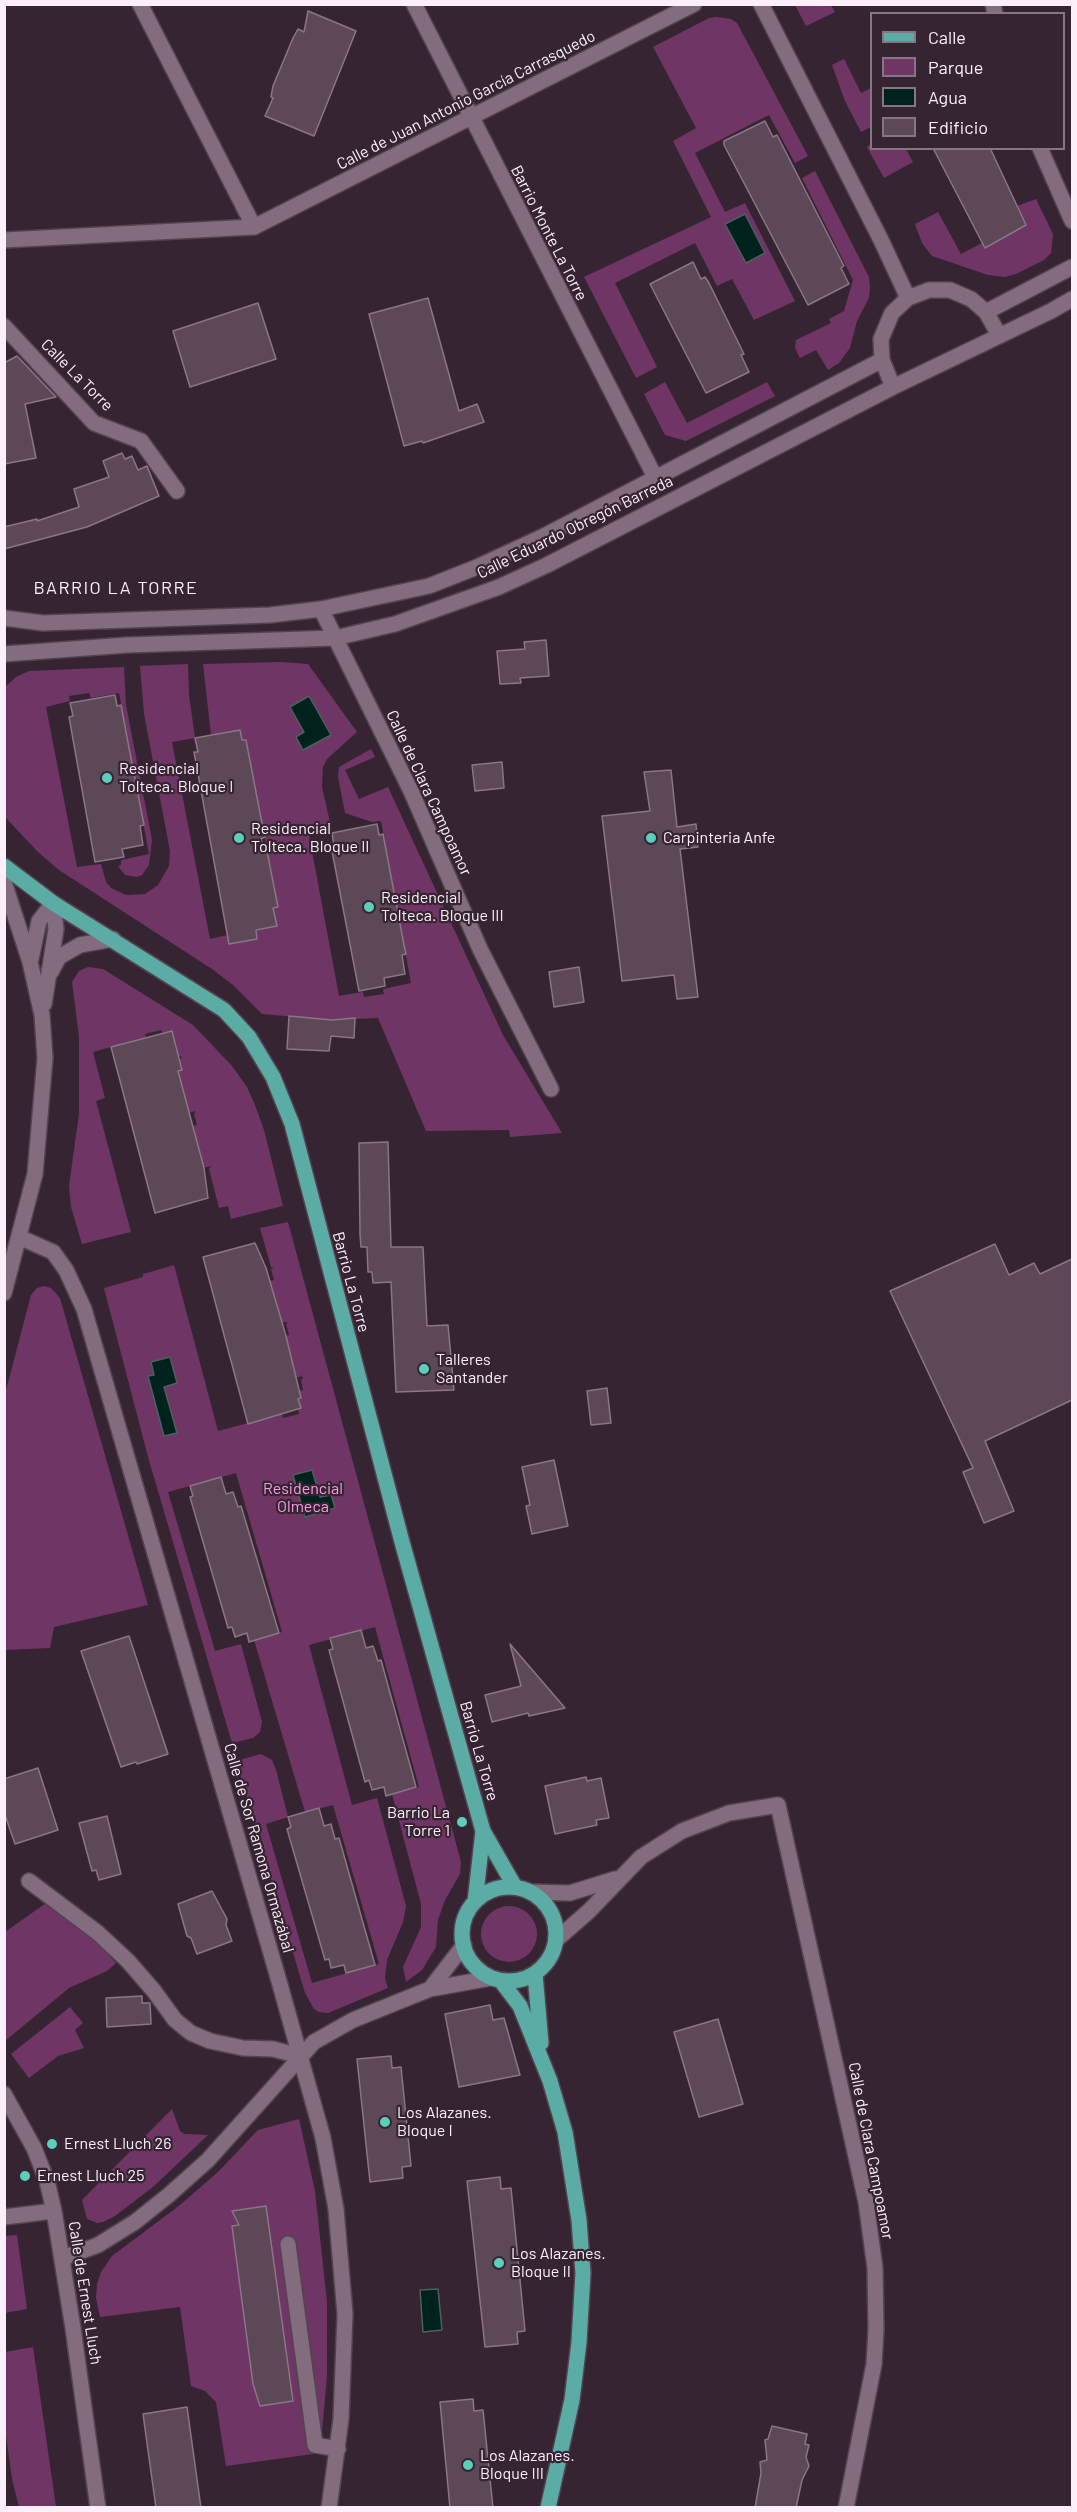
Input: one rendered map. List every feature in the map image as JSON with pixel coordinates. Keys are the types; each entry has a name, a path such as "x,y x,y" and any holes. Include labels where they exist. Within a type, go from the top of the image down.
{"main road":[{"name":"Barrio La Torre","path":"4,866 54,903 224,1010 249,1037 273,1077 291,1124 402,1542 483,1831 522,1889 542,1900 551,1912 556,1926 556,1941"},
{"name":"Barrio La Torre","path":"464,1945 464,1922 475,1902 483,1831"},
{"path":"475,1902 497,1888 522,1889"},
{"path":"496,1979 512,1981 535,1974 552,1954 556,1941"},
{"path":"464,1945 474,1965 496,1979 520,2006 543,2060 565,2132 573,2176 583,2273 579,2342 572,2400 548,2508"},
{"path":"535,1974 543,2060"}],"street":[{"path":"4,240 254,226 140,4"},
{"name":"Barrio Monte La Torre","path":"414,4 655,477"},
{"name":"Calle de Juan Antonio García Carrasquedo","path":"254,226 530,89 694,4"},
{"path":"761,4 908,298"},
{"path":"1041,150 1072,221"},
{"path":"986,312 1072,267"},
{"path":"892,387 882,360 881,339 891,313 908,298 929,290 950,290 971,299 986,312 999,335 1072,299"},
{"name":"Calle La Torre","path":"4,326 94,423 141,441 177,491"},
{"name":"Calle Eduardo Obregón Barreda","path":"4,654 127,645 335,638 395,624 499,587 547,565 892,387 999,335"},
{"name":"Calle Eduardo Obregón Barreda","path":"4,618 43,623 270,615 321,609 429,586 544,536 655,477 715,449 882,360"},
{"name":"Calle de Clara Campoamor","path":"321,609 411,791 480,949 551,1089"},
{"path":"4,882 30,962 42,1016 45,1058 35,1174 4,1293"},
{"path":"30,962 39,921 54,903"},
{"path":"42,1016 56,929 54,903"},
{"path":"47,980 59,957 80,945 113,939"},
{"name":"Calle de Sor Ramona Ormazábal","path":"19,1237 53,1252 66,1270 84,1309 300,2056 329,2166 342,2263 344,2371 338,2449 329,2508"},
{"name":"Calle de Clara Campoamor","path":"618,1878 641,1857 682,1831 729,1813 778,1805 866,2202 875,2268 874,2364 846,2508"},
{"path":"522,1889 570,1893 618,1878"},
{"path":"556,1941 589,1911 618,1878"},
{"path":"29,1881 78,1916 113,1947 148,1984 175,2020 190,2033 210,2041 243,2048 273,2049 300,2056"},
{"path":"430,1989 464,1945"},
{"path":"63,2258 98,2245 135,2222 170,2194 208,2160 314,2042 353,2020 430,1989 496,1979"},
{"name":"Calle de Ernest Lluch","path":"4,2094 34,2148 47,2181 54,2211 63,2258 98,2508"},
{"path":"4,2217 54,2211"},
{"path":"288,2244 315,2445 338,2449"}],"green space":[{"path":"795,5 831,5 835,12 806,26"},
{"path":"709,18 731,19 737,23 808,156 795,163 769,115 695,153 725,212 745,203 795,301 754,320 732,279 717,286 695,243 615,283 657,367 636,378 584,277 711,217 673,141 696,128 653,47"},
{"path":"844,59 861,93 870,88 870,128 861,132 845,101 832,65"},
{"path":"870,145 870,150 907,150 913,162 884,178 867,147"},
{"path":"815,171 869,277 870,288 869,298 857,321 850,348 839,363 828,370 816,350 800,358 795,348 796,340 831,323 829,319 844,311 853,280 802,178"},
{"path":"1036,199 1053,234 1051,253 1044,260 1005,277 988,275 932,256 922,243 915,224 938,212 961,254 982,243 985,248 1026,225 1017,206"},
{"path":"665,382 687,423 767,382 775,396 686,441 665,435 644,394"},
{"path":"281,662 308,664 357,732 327,759 323,767 322,787 332,831 309,835 339,996 363,992 364,997 384,994 383,989 411,983 381,821 372,822 345,813 338,777 339,767 371,749 375,757 345,770 359,799 388,787 503,1035 562,1133 510,1137 509,1130 426,1131 378,1018 332,1020 262,1014 233,985 212,969 59,870 38,852 5,817 5,687 16,677 29,671 124,667 126,705 152,840 149,865 142,875 137,877 125,875 118,866 121,865 121,860 149,854 119,693 91,698 89,693 69,696 70,701 46,707 77,867 101,864 106,882 111,888 126,895 145,894 158,885 169,866 170,851 144,714 140,666 188,664 189,695 195,738 172,742 210,939 228,935 257,939 256,930 277,926 273,908 278,906 255,787 247,767 251,766 250,757 246,740 211,735 203,664"},
{"path":"88,967 103,969 193,1025 232,1066 247,1087 255,1105 264,1130 283,1206 231,1219 228,1206 219,1208 209,1169 211,1166 203,1168 194,1129 189,1130 187,1127 197,1125 194,1114 196,1111 188,1113 179,1074 174,1075 173,1072 182,1069 180,1059 182,1058 181,1056 174,1058 177,1047 172,1031 163,1033 161,1030 145,1034 146,1037 93,1052 105,1098 96,1101 131,1232 82,1244 71,1207 69,1186 79,1114 79,1037 72,982 79,971"},
{"name":"Residencial Olmeca","path":"288,1222 461,1862 460,1874 445,1900 438,1920 436,1947 422,1970 406,1982 403,1967 421,1927 421,1904 392,1794 419,1787 375,1627 309,1645 352,1805 377,1798 406,1906 403,1922 387,1960 385,1978 388,1988 328,2013 314,2009 305,1993 236,1761 261,1754 272,1760 276,1770 288,1817 266,1824 312,1983 379,1964 333,1805 305,1812 254,1640 282,1632 236,1473 168,1492 215,1651 241,1644 262,1722 260,1732 253,1738 232,1743 148,1457 104,1288 174,1265 218,1431 282,1414 283,1418 299,1414 297,1403 299,1391 303,1390 301,1380 303,1378 302,1376 295,1378 280,1337 289,1335 286,1324 288,1322 280,1323 265,1282 274,1280 271,1269 274,1268 271,1267 260,1228"},
{"path":"44,1286 51,1288 60,1298 148,1605 54,1627 50,1648 5,1650 5,1394 31,1295 37,1288"},
{"path":"46,1903 93,1937 116,1963 107,1971 69,1988 5,2041 5,1932"},
{"path":"503,1906 515,1906 525,1910 533,1918 537,1934 533,1950 525,1958 515,1962 503,1962 493,1958 485,1950 481,1940 481,1928 485,1918 493,1910"},
{"path":"70,2007 83,2023 75,2030 84,2048 58,2056 29,2078 11,2054"},
{"path":"172,2109 180,2131 184,2134 208,2135 153,2187 115,2216 97,2223 87,2219 82,2200"},
{"path":"299,2119 315,2191 327,2302 327,2376 320,2453 226,2466 216,2402 205,2391 191,2386 180,2307 100,2317 96,2298 97,2284 101,2272 112,2256 180,2205 219,2171 258,2130"},
{"path":"17,2235 27,2309 5,2313 5,2236"},
{"path":"33,2347 56,2507 19,2507 12,2479 4,2421 5,2352"}],"water":[{"path":"745,214 765,253 746,263 725,224"},
{"path":"309,696 331,735 303,750 296,737 304,732 290,707"},
{"path":"170,1357 177,1383 164,1387 177,1433 164,1436 148,1376 154,1375 151,1362"},
{"path":"312,1470 320,1497 331,1495 335,1508 305,1517 293,1475"},
{"path":"438,2289 442,2330 423,2332 420,2290"}],"building":[{"path":"308,11 356,31 314,136 265,116 273,98 271,97 273,86 293,38 298,29 304,32"},
{"path":"765,121 773,137 777,135 844,266 841,268 849,284 808,305 724,145 724,141"},
{"path":"934,150 991,150 1026,225 985,248"},
{"path":"693,262 701,279 705,277 709,283 744,354 741,355 749,372 706,393 650,284"},
{"path":"428,298 459,411 477,404 484,422 423,443 422,441 404,446 369,314"},
{"path":"258,303 276,359 190,387 173,331"},
{"path":"17,356 56,397 25,404 36,458 4,464 4,363"},
{"path":"122,453 125,459 132,456 138,470 147,466 159,496 87,527 4,549 4,527 37,519 37,521 79,507 74,489 109,477 103,461"},
{"path":"546,640 549,676 520,678 521,683 500,684 497,651 525,649 524,642"},
{"name":"Residencial Tolteca. Bloque I","path":"115,695 117,706 121,705 144,825 140,826 143,845 122,849 124,857 95,862 69,717 73,716 70,703"},
{"name":"Residencial Tolteca. Bloque II","path":"240,730 242,740 246,740 265,837 261,839 264,847 266,846 278,907 273,908 277,926 256,930 257,939 229,944 194,752 198,752 195,738"},
{"path":"502,762 504,788 475,791 472,765"},
{"path":"671,770 677,827 696,824 698,847 680,849 698,997 677,999 674,975 622,981 602,816 650,811 644,772"},
{"name":"Residencial Tolteca. Bloque III","path":"377,824 379,835 383,834 406,954 402,955 405,974 384,978 385,986 359,991 331,846 334,846 332,833"},
{"path":"579,967 584,1002 554,1007 549,972"},
{"path":"289,1016 332,1020 355,1018 354,1038 331,1036 329,1051 287,1049"},
{"path":"172,1031 182,1070 178,1071 204,1168 208,1198 155,1213 111,1047"},
{"path":"388,1142 391,1247 423,1247 427,1326 448,1325 454,1390 396,1392 391,1282 373,1283 372,1272 368,1272 367,1247 361,1247 360,1234 359,1143"},
{"path":"255,1243 266,1268 286,1336 301,1398 298,1399 301,1408 248,1424 203,1257"},
{"path":"995,1244 1009,1275 1034,1263 1040,1274 1072,1259 1072,1400 985,1441 1014,1511 984,1523 963,1472 973,1468 890,1291"},
{"path":"607,1388 611,1423 591,1425 587,1391"},
{"path":"554,1460 568,1526 532,1534 526,1506 530,1505 522,1467"},
{"path":"221,1477 226,1494 233,1492 238,1507 241,1506 279,1633 249,1642 247,1633 235,1637 232,1627 228,1628 190,1497 193,1496 190,1486"},
{"path":"361,1630 366,1648 373,1646 378,1661 381,1660 416,1787 386,1796 384,1787 372,1790 369,1780 365,1782 329,1650 333,1649 330,1638"},
{"path":"129,1636 168,1754 121,1767 81,1651"},
{"path":"510,1644 565,1708 529,1716 528,1713 492,1722 485,1695 521,1686"},
{"path":"38,1768 58,1830 15,1844 4,1812 4,1779"},
{"path":"586,1777 587,1781 601,1778 609,1818 596,1820 597,1825 555,1834 545,1786"},
{"path":"319,1808 324,1826 331,1824 335,1839 339,1838 375,1965 346,1973 344,1965 331,1968 329,1959 325,1960 287,1829 291,1827 288,1817"},
{"path":"107,1816 121,1874 99,1880 96,1870 92,1871 79,1823"},
{"path":"212,1891 227,1919 226,1925 232,1941 197,1954 191,1938 187,1936 178,1904"},
{"path":"142,1996 142,2003 150,2003 151,2024 107,2027 106,1998"},
{"path":"490,2005 493,2020 504,2018 520,2075 459,2087 445,2014"},
{"path":"718,2019 743,2104 699,2117 674,2032"},
{"name":"Los Alazanes. Bloque I","path":"391,2056 392,2068 401,2067 411,2166 402,2167 403,2178 370,2182 357,2059"},
{"name":"Los Alazanes. Bloque II","path":"500,2177 501,2189 511,2188 525,2331 517,2332 518,2344 485,2347 467,2181"},
{"path":"266,2206 293,2401 260,2406 253,2384 232,2226 239,2225 232,2211"},
{"name":"Los Alazanes. Bloque III","path":"473,2399 474,2411 483,2410 493,2508 450,2508 440,2402"},
{"path":"187,2407 201,2508 156,2508 143,2414"},
{"path":"772,2426 807,2434 805,2444 809,2445 806,2457 809,2466 802,2480 796,2508 755,2508 761,2473 760,2462 767,2460 765,2440 768,2439"}],"place":[{"name":"Residencial Tolteca. Bloque I","path":"107,778"},
{"name":"Residencial Tolteca. Bloque II","path":"239,838"},
{"name":"Carpinteria Anfe","path":"651,838"},
{"name":"Residencial Tolteca. Bloque III","path":"369,907"},
{"name":"Talleres Santander","path":"424,1369"},
{"name":"Barrio La Torre 1","path":"462,1822"},
{"name":"Los Alazanes. Bloque I","path":"385,2122"},
{"name":"Ernest Lluch 26","path":"52,2144"},
{"name":"Ernest Lluch 25","path":"25,2176"},
{"name":"Los Alazanes. Bloque II","path":"499,2263"},
{"name":"Los Alazanes. Bloque III","path":"468,2465"}],"district":[{"name":"BARRIO LA TORRE","path":"116,588"}]}
